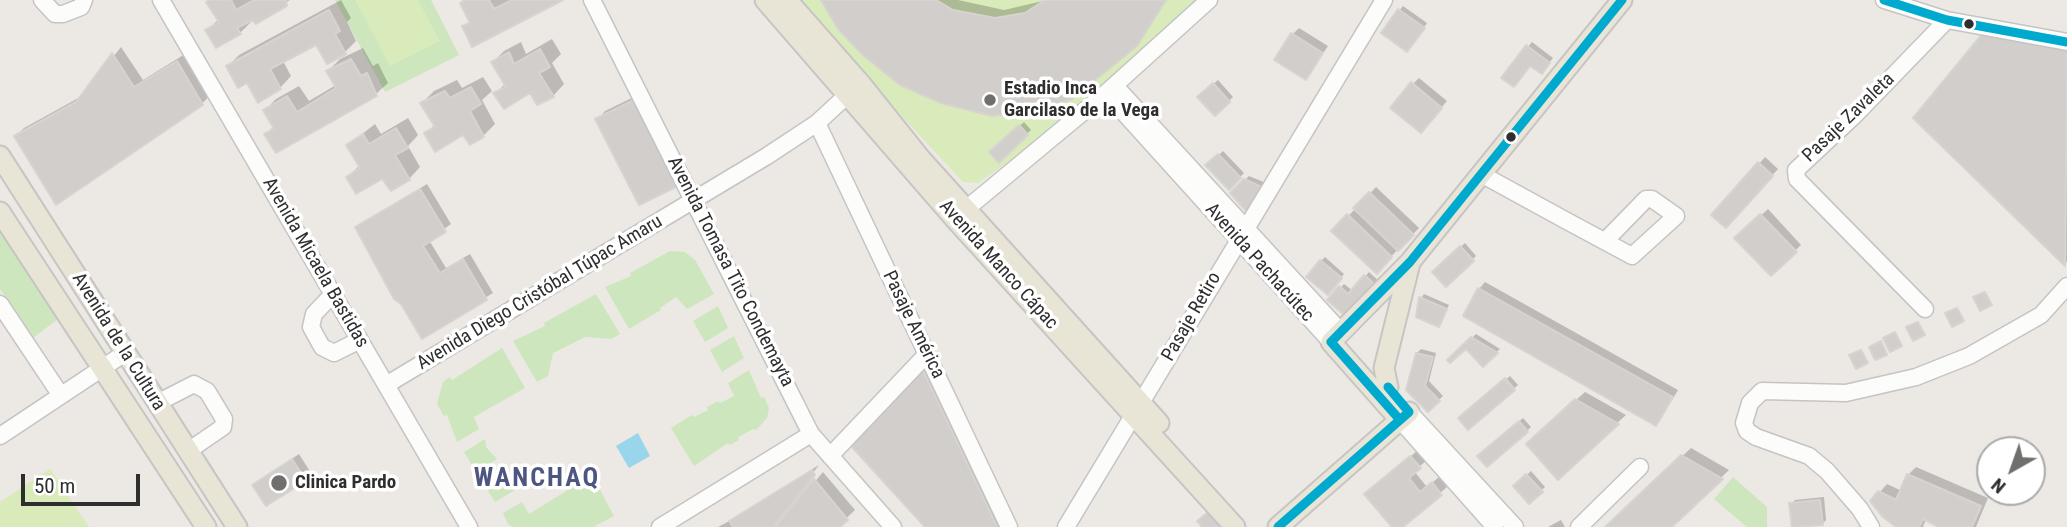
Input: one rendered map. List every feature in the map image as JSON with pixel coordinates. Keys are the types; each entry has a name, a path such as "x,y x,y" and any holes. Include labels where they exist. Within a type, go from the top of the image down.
{"main road":[{"name":"Avenida Manco Cápac","path":"765,0 854,89"},
{"name":"Avenida Manco Cápac","path":"787,0 854,89 960,214 1250,527"},
{"path":"1336,337 1410,262 1622,0"},
{"name":"Avenida de la Cultura","path":"0,156 237,527"},
{"name":"Avenida de la Cultura","path":"0,212 206,527"},
{"path":"1388,387 1384,368 1410,262"},
{"name":"Avenida Pachacútec","path":"1336,337 1388,387 1405,416"},
{"name":"Avenida Pachacútec","path":"1336,337 1405,416"},
{"name":"Avenida Manco Cápac","path":"1138,409 1235,527"},
{"path":"1278,527 1405,416"}],"street":[{"path":"42,0 55,14 81,7 84,0"},
{"name":"Avenida Micaela Bastidas","path":"162,0 469,527"},
{"name":"Avenida Tomasa Tito Condemayta","path":"592,0 811,434 893,527"},
{"path":"960,214 1110,89 1209,0"},
{"name":"Pasaje Retiro","path":"1066,527 1384,0"},
{"path":"1884,0 1947,20 2067,41"},
{"name":"Pasaje Zavaleta","path":"1924,309 1797,179 1796,170 1855,115 1947,20"},
{"name":"Avenida Diego Cristóbal Túpac Amaru","path":"386,385 694,201 817,123 854,89"},
{"name":"Avenida Pachacútec","path":"1110,89 1336,337"},
{"name":"Pasaje América","path":"817,123 1009,527"},
{"path":"1481,174 1605,241"},
{"path":"1871,527 1835,480 1809,456 1756,438 1747,430 1744,422 1750,403 1762,391 1846,393 1916,377 1969,356 2041,315 2067,286"},
{"path":"333,294 314,314 311,327 322,347 334,353 360,340"},
{"path":"0,304 60,394"},
{"path":"0,436 125,353"},
{"path":"830,456 927,354"},
{"path":"157,403 194,384 207,391 224,419 223,427 188,451"},
{"name":"Avenida Pachacútec","path":"1405,416 1495,527"},
{"name":"Avenida Pachacútec","path":"1405,416 1515,527"},
{"path":"660,527 811,434"},
{"path":"1579,527 1640,467"}],"green space":[{"path":"335,0 431,0 459,55 385,92"},
{"path":"355,0 418,0 440,41 390,66"},
{"name":"Estadio Inca Garcilaso de la Vega","path":"794,0 1206,0 1078,112 978,183 963,182"},
{"path":"0,227 58,319 33,338 0,289"},
{"path":"670,251 685,252 695,260 714,294 687,309 676,297 660,308 661,310 629,329 605,287 631,276 630,273"},
{"path":"596,294 620,334 611,339 585,337 553,353 548,376 537,382 513,341 545,326 544,323"},
{"path":"718,306 728,328 705,342 693,321"},
{"path":"734,336 744,358 722,372 710,350"},
{"path":"502,348 525,388 474,417 479,429 457,442 447,415 444,416 437,404 443,382 450,377 452,380"},
{"path":"749,370 761,398 764,397 769,408 767,418 756,430 738,437 739,440 730,445 728,443 694,466 671,428 692,415 694,417 708,410 707,407 718,401 720,403 734,396 728,383"},
{"path":"485,439 486,447 497,459 476,472 464,452"},
{"path":"50,469 89,527 0,527 0,502"},
{"path":"503,471 515,490 495,502 483,483"},
{"path":"592,475 614,516 593,527 513,527 508,524 503,513 522,502 529,514"},
{"path":"1733,477 1767,507 1767,527 1747,527 1714,499"}],"water":[{"path":"638,433 650,456 629,468 616,446"}],"building":[{"path":"231,0 236,10 254,0 286,0 287,6 256,24 252,20 237,28 241,34 216,48 205,30 219,22 206,2"},
{"path":"465,0 489,0 494,9 512,0 563,0 472,47 462,26 470,23 460,3"},
{"name":"Estadio Inca Garcilaso de la Vega","path":"821,0 936,0 953,10 995,18 1025,13 1045,0 1166,0 1137,46 1072,99 1035,111 992,116 941,103 900,85 864,56 838,29"},
{"path":"1398,9 1425,28 1407,52 1381,33"},
{"path":"329,10 340,31 335,34 346,54 327,64 316,45 270,69 281,89 258,103 247,83 238,88 226,66"},
{"path":"1291,33 1323,53 1306,80 1274,60"},
{"path":"1983,33 2067,47 2065,266 1913,118"},
{"path":"1526,45 1550,63 1542,74 1530,66 1514,87 1501,78"},
{"path":"540,49 550,67 539,73 554,97 537,105 530,93 504,109 493,93 506,87 491,62 509,52 514,64"},
{"path":"112,53 134,87 177,61 203,105 56,205 14,136 76,102"},
{"path":"351,59 361,76 367,73 377,96 276,153 264,134 274,129 263,110 287,96 297,112 336,88 326,71"},
{"path":"1411,82 1442,108 1421,133 1390,108"},
{"path":"1213,83 1230,102 1215,116 1197,97"},
{"path":"471,87 481,104 470,111 484,137 470,145 463,135 435,152 424,133 435,127 420,103 445,91 450,98"},
{"path":"634,100 678,186 639,205 595,119"},
{"path":"1019,125 1028,135 999,163 989,152"},
{"path":"396,128 408,148 395,155 410,180 391,191 382,179 356,194 346,177 360,168 346,145 363,134 369,144"},
{"path":"1218,154 1241,178 1229,190 1205,165"},
{"path":"1758,162 1773,176 1726,228 1711,215"},
{"path":"1244,179 1264,188 1247,212 1230,193"},
{"path":"420,189 446,232 423,246 440,273 463,259 487,300 422,339 401,304 394,299 355,227"},
{"path":"1369,192 1414,235 1398,251 1353,208"},
{"path":"1347,214 1392,257 1377,274 1331,231"},
{"path":"1760,214 1797,252 1771,276 1734,238"},
{"path":"1460,246 1474,261 1446,287 1432,272"},
{"path":"1320,260 1342,278 1328,295 1306,277"},
{"path":"1364,275 1378,287 1349,319 1327,300 1339,286 1348,294"},
{"path":"1478,288 1673,397 1656,426 1463,316"},
{"path":"1985,292 1992,305 1980,311 1973,297"},
{"path":"1419,297 1447,309 1439,327 1416,317"},
{"path":"1957,308 1964,321 1952,327 1945,313"},
{"path":"1918,322 1925,335 1913,341 1906,327"},
{"path":"1895,332 1902,346 1890,352 1883,338"},
{"path":"1471,337 1498,353 1483,367 1466,349 1450,363 1447,360"},
{"path":"1881,341 1887,355 1875,360 1869,347"},
{"path":"1861,350 1868,363 1856,369 1849,355"},
{"path":"1416,353 1433,357 1425,386 1440,401 1428,412 1406,390"},
{"path":"922,368 997,527 925,527 851,446"},
{"path":"1505,378 1515,390 1468,430 1458,418"},
{"path":"1575,399 1619,424 1558,480 1526,444"},
{"path":"1519,421 1528,432 1487,467 1477,456"},
{"path":"1681,455 1723,479 1672,527 1605,527"},
{"path":"1410,456 1421,468 1409,478 1420,492 1432,482 1442,495 1403,527 1392,527 1364,494"},
{"name":"Clinica Pardo","path":"292,459 306,481 266,506 252,485"},
{"path":"812,470 815,475 773,527 733,527 729,521"},
{"path":"1526,474 1543,492 1529,504 1513,486"},
{"path":"1907,474 1981,506 1972,527 1939,527 1923,519 1919,527 1896,527 1883,517 1870,501 1878,491 1896,500"},
{"path":"814,479 848,520 840,527 775,527"},
{"path":"1820,500 1823,525 1792,527 1789,503"},
{"path":"1212,509 1226,527 1202,527 1197,521"}],"transit line":[{"path":"1400,420 1331,342 1410,262 1622,0"},
{"path":"1884,0 1947,20 2067,42"},
{"path":"1278,527 1409,412 1388,387"}],"place":[{"name":"Estadio Inca Garcilaso de la Vega","path":"990,100"},
{"name":"Clinica Pardo","path":"279,483"}],"district":[{"name":"WANCHAQ","path":"537,479"}]}
